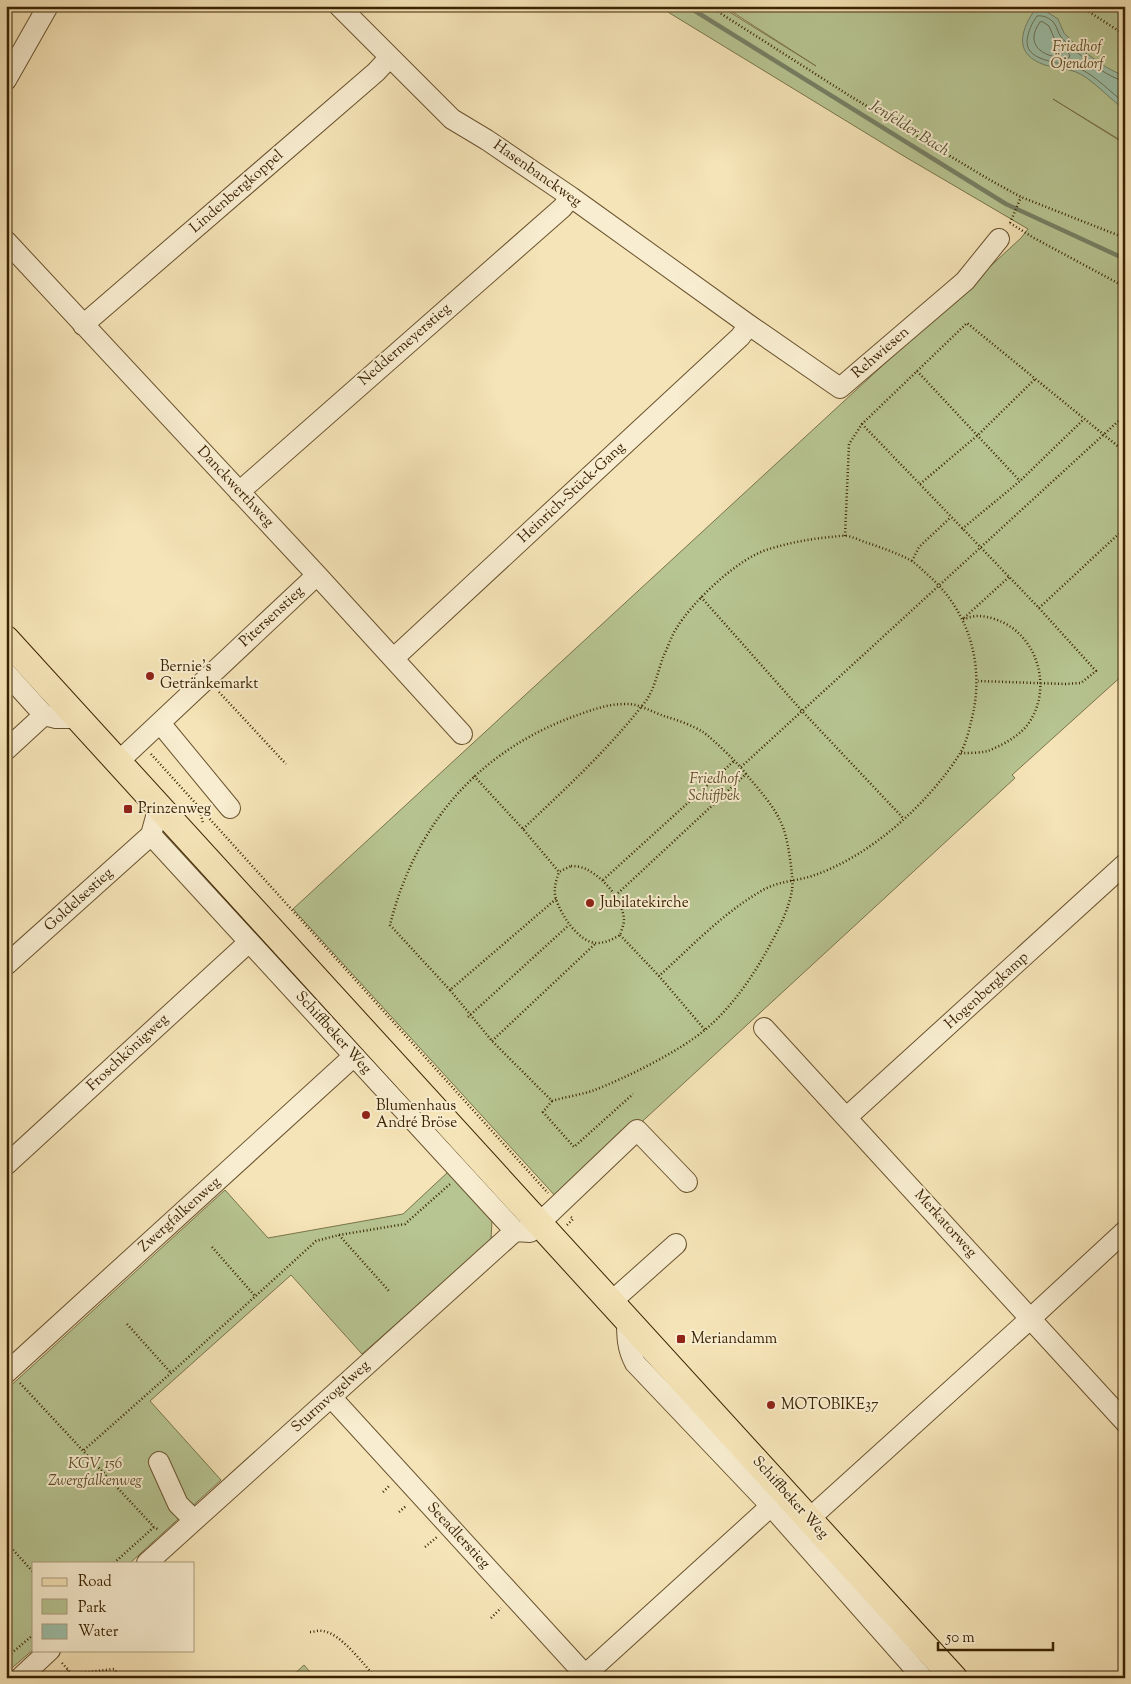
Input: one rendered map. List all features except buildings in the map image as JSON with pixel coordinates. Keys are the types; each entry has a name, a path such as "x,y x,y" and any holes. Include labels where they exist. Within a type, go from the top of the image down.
{"main road":[{"name":"Schiffbeker Weg","path":"6,639 954,1678"}],"street":[{"path":"6,80 48,6"},
{"name":"Hasenbanckweg","path":"339,6 452,119 487,140 570,197 749,325"},
{"name":"Lindenbergkoppel","path":"83,325 376,72 390,56"},
{"name":"Neddermeyerstieg","path":"239,492 562,208 570,197"},
{"name":"Rehwiesen","path":"749,325 840,388 965,281 999,239"},
{"name":"Danckwerthweg","path":"9,251 83,325 394,658 462,734"},
{"name":"Heinrich-Stück-Gang","path":"394,658 740,337 749,325"},
{"name":"Pitersenstieg","path":"118,762 317,575"},
{"path":"6,673 44,715 56,718 78,718"},
{"path":"6,750 44,715"},
{"path":"160,723 230,808"},
{"path":"152,835 159,806"},
{"name":"Schiffbeker Weg","path":"152,835 515,1231"},
{"name":"Goldelsestieg","path":"6,965 152,835"},
{"name":"Hogenbergkamp","path":"847,1117 1125,864"},
{"name":"Froschkönigweg","path":"6,1165 249,942"},
{"name":"Merkatorweg","path":"764,1028 1125,1422"},
{"name":"Zwergfalkenweg","path":"8,1372 354,1056"},
{"path":"515,1231 530,1232 540,1224 637,1130 687,1182"},
{"name":"Sturmvogelweg","path":"148,1562 515,1231"},
{"path":"810,1519 1125,1231"},
{"path":"619,1310 676,1244"},
{"name":"Schiffbeker Weg","path":"619,1310 629,1352 635,1363 771,1506 923,1678"},
{"name":"Seeadlerstieg","path":"331,1397 462,1551 586,1676 771,1506"},
{"path":"158,1462 178,1504 194,1520"},
{"path":"20,1678 48,1652"}],"path":[{"path":"709,6 858,101 990,180 1021,197 1125,238"},
{"path":"1080,6 1125,35"},
{"path":"1021,197 1010,223 1125,287"},
{"path":"846,536 849,444 862,424 967,323 1125,452"},
{"path":"917,371 1020,481"},
{"path":"920,484 978,435 1036,379"},
{"path":"741,767 1125,415"},
{"path":"962,529 1020,481 1084,419"},
{"path":"862,424 1010,577 1096,671 1081,682 1066,684 978,681"},
{"path":"912,561 919,547 951,517"},
{"path":"1039,608 1125,528"},
{"path":"523,828 615,738 648,699 661,662 676,629 701,597 732,570 764,550 803,539 846,536 881,547 912,561 939,585 963,619 972,646 978,681 976,704 961,753 935,788 877,841 851,858 812,876 791,879 765,888 732,910 659,976"},
{"path":"963,619 1010,577"},
{"path":"701,597 802,711 904,818"},
{"path":"961,753 986,751 1009,741 1024,728 1036,709 1040,692 1039,668 1032,650 1019,633 1002,621 979,616 963,619"},
{"path":"206,679 286,764"},
{"path":"552,1101 492,1041 450,990 390,925 396,902 414,856 434,822 474,776 507,750 553,725 597,708 626,704 641,707 702,732 741,767 776,813 784,830 790,856 792,889 781,924 758,967 734,1001 705,1030 680,1047 635,1072 591,1091 552,1101 542,1112 574,1146 633,1094"},
{"path":"139,742 573,1219 566,1226"},
{"path":"603,880 734,761"},
{"path":"615,896 746,774"},
{"path":"474,776 523,828 559,872"},
{"path":"492,1041 596,943 608,941 620,935 624,923 622,909 615,896 603,880 585,868 571,866 559,872 555,883 556,899 569,925 580,935 596,943"},
{"path":"450,990 556,899"},
{"path":"468,1017 569,925"},
{"path":"620,935 659,976 705,1030"},
{"path":"84,1450 316,1241 339,1235 406,1224 462,1173"},
{"path":"339,1235 388,1291"},
{"path":"212,1247 255,1296"},
{"path":"127,1324 171,1373"},
{"path":"8,1372 84,1450 154,1527 115,1562"},
{"path":"399,1512 409,1503"},
{"path":"6,1542 32,1571"},
{"path":"310,1632 321,1630 344,1643 376,1678"},
{"path":"6,1658 32,1636"},
{"path":"52,1652 72,1674 114,1669 121,1678"},
{"path":"60,1678 68,1670"}],"green space":[{"name":"Friedhof Schiffbek","path":"658,6 720,6 816,66 723,6 1125,6 1125,143 1053,99 1125,144 1125,673 1012,775 1015,778 558,1199 293,909 1021,238 1028,229 902,155"},
{"name":"KGV 156 Zwergfalkenweg","path":"448,1172 492,1220 491,1240 362,1354 291,1275 150,1401 221,1480 131,1562 32,1562 32,1651 6,1673 6,1390 225,1190 268,1238 403,1214"},
{"path":"304,1665 315,1678 290,1678"}],"water":[{"path":"1044,10 1058,19 1064,33 1080,49 1106,67 1125,77 1125,110 1082,75 1035,61 1024,49 1023,35 1029,19 1034,11"}],"waterway":[{"name":"Jenfelder Bach","path":"687,6 1006,204 1125,259"}],"place":[{"name":"Bernie's Getränkemarkt","path":"150,676"},
{"name":"Prinzenweg","path":"128,809"},
{"name":"Jubilatekirche","path":"590,903"},
{"name":"Blumenhaus André Bröse","path":"366,1115"},
{"name":"Meriandamm","path":"681,1339"},
{"name":"MOTOBIKE37","path":"771,1405"}],"park label":[{"name":"Friedhof Öjendorf","path":"1077,56"}]}
